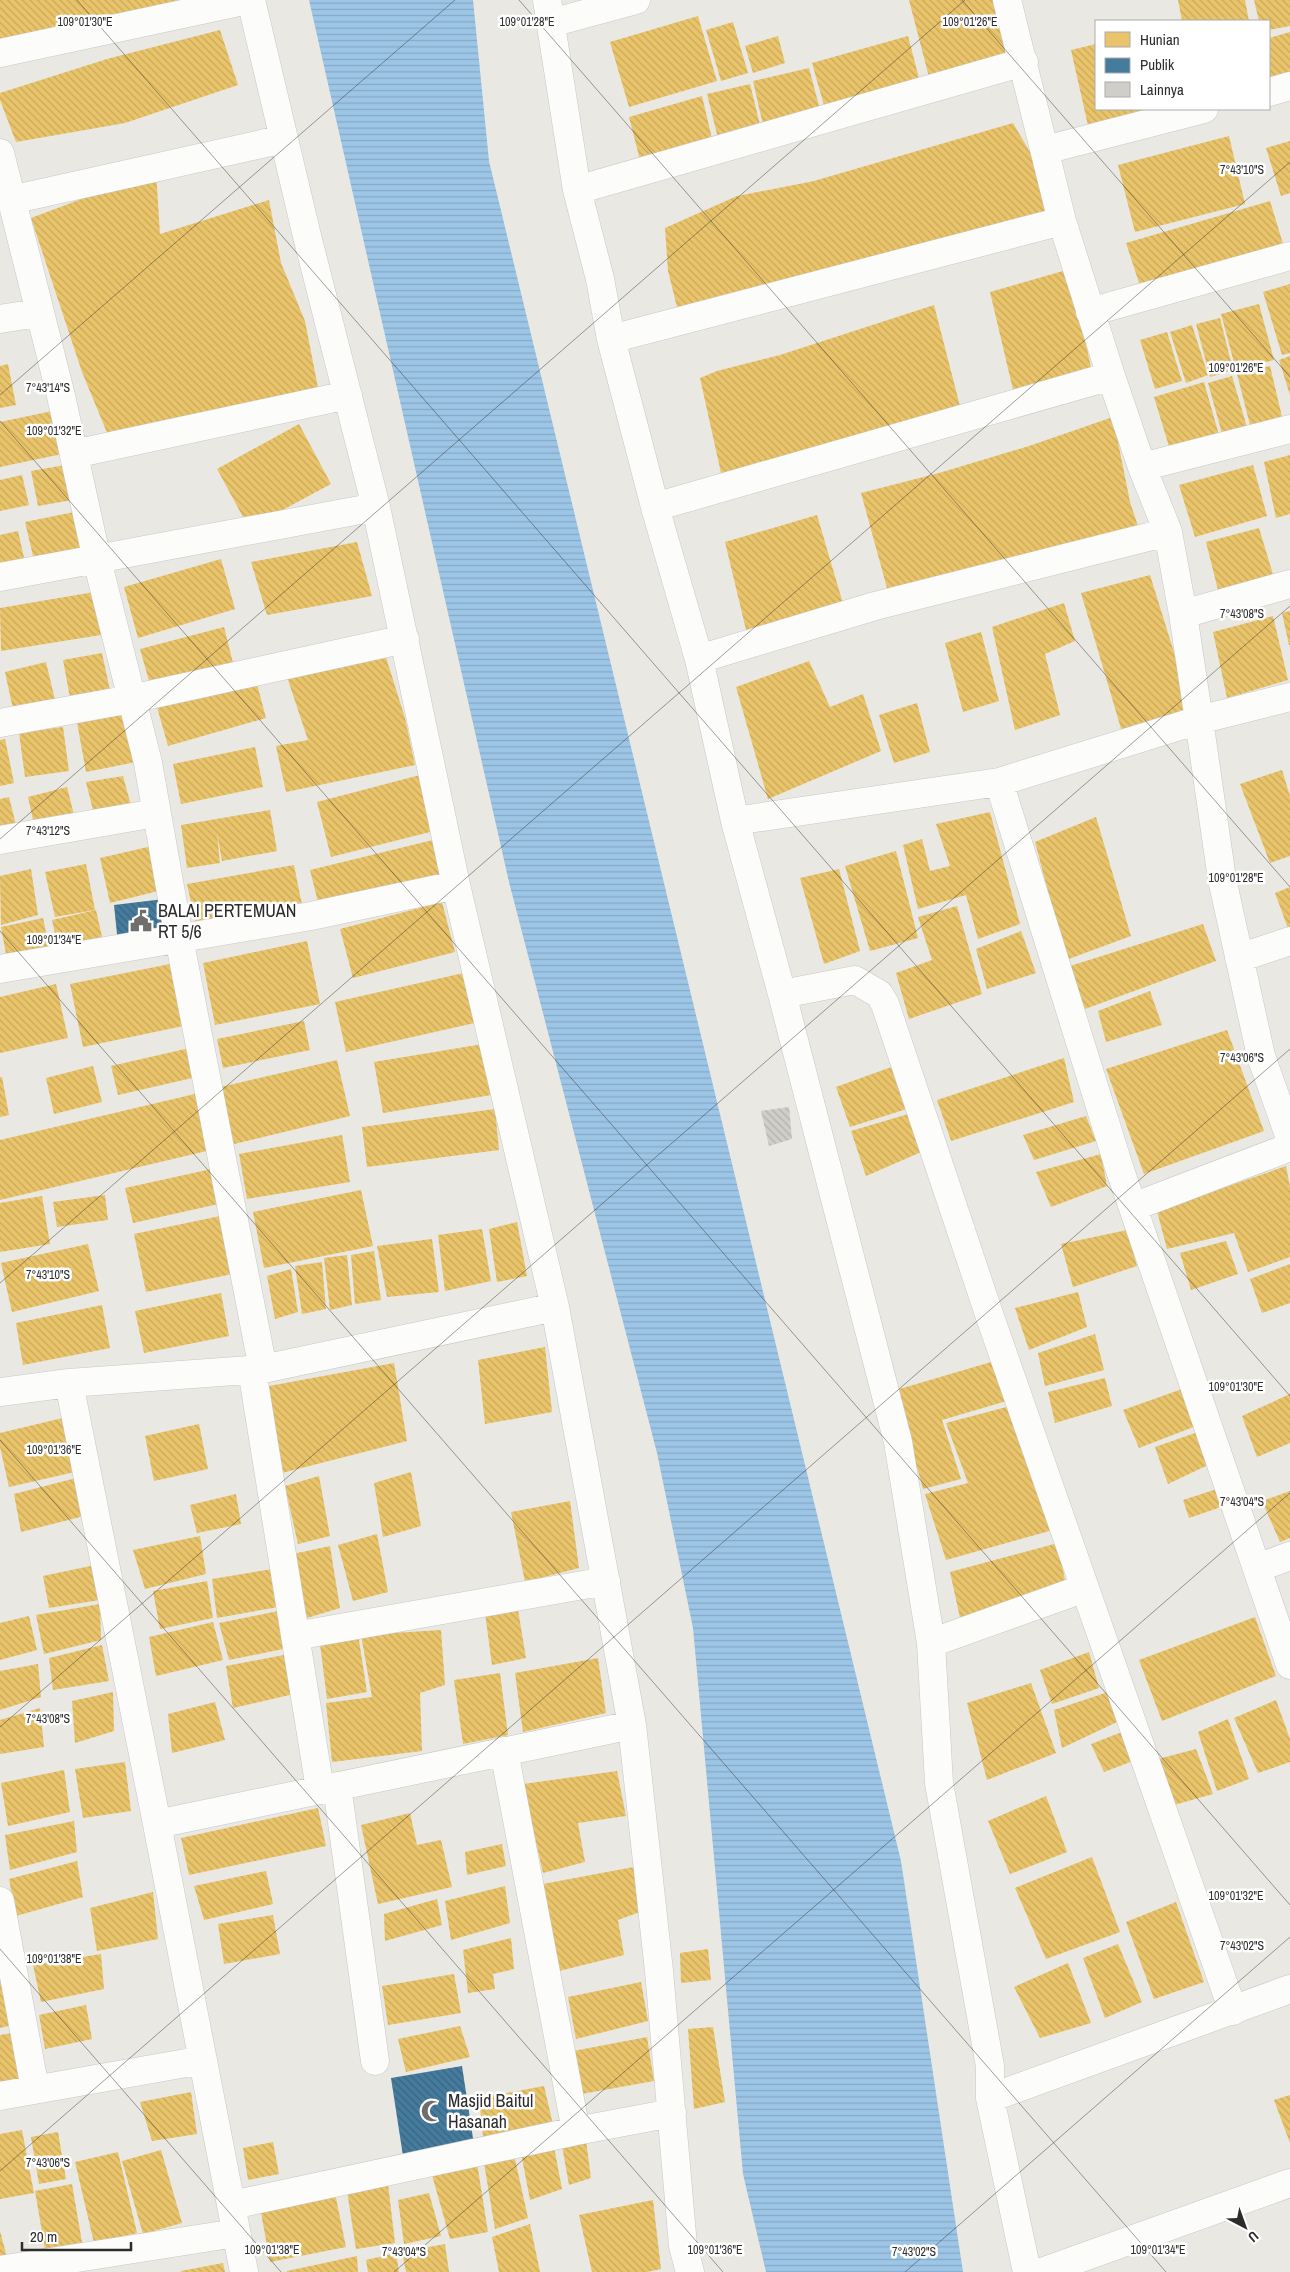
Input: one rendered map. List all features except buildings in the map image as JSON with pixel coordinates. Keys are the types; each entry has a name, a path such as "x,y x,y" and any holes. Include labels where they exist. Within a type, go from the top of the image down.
{"street":[{"path":"0,53 250,0 307,236 376,507 456,885 555,1307 632,1725 659,1971 683,2246 690,2272"},
{"path":"636,0 549,11 577,190 600,279 611,339 655,507 699,659 735,821 782,994 898,1442 931,1643 939,1783 990,2066 990,2098 1027,2272"},
{"path":"1007,0 1024,62 1062,221 1111,376 1142,466 1168,532 1183,614 1222,879 1261,1056 1289,1134 1132,1206"},
{"path":"577,190 1024,62"},
{"path":"1270,92 1290,86"},
{"path":"1045,150 1200,110"},
{"path":"11,200 284,139"},
{"path":"0,153 74,454 97,560 148,763 258,1370 296,1636 329,1788 375,2061"},
{"path":"611,339 1062,221"},
{"path":"1090,312 1290,256"},
{"path":"0,319 38,313"},
{"path":"655,507 1111,376"},
{"path":"74,454 348,395"},
{"path":"1142,466 1290,429"},
{"path":"0,577 376,507"},
{"path":"699,659 874,606 1168,532"},
{"path":"1183,614 1290,584"},
{"path":"0,723 131,699 405,639"},
{"path":"735,821 1000,782 1199,720 1290,697"},
{"path":"1000,782 1132,1206 1290,1665"},
{"path":"0,840 156,812"},
{"path":"0,969 311,916 456,885"},
{"path":"1239,958 1290,941"},
{"path":"782,994 855,980 879,994 885,1004 988,1314 1233,2011"},
{"path":"0,1389 258,1370 555,1307"},
{"path":"69,1383 244,2272"},
{"path":"1257,1568 1290,1556"},
{"path":"296,1636 606,1581"},
{"path":"931,1643 1085,1588"},
{"path":"157,1824 632,1725"},
{"path":"504,1751 576,2131"},
{"path":"0,1901 3,1939 35,2088"},
{"path":"990,2098 1290,1989"},
{"path":"0,2096 35,2088 203,2060"},
{"path":"232,2204 576,2131 672,2113"},
{"path":"1042,2272 1290,2183"},
{"path":"0,2270 56,2267 236,2234"}],"water":[{"path":"309,0 473,0 489,161 901,1861 963,2272 766,2272 743,2174 693,1628 657,1453 509,882"}],"place":[{"name":"BALAI PERTEMUAN RT 5/6","path":"141,921"},
{"name":"Masjid Baitul Hasanah","path":"432,2111"}]}
